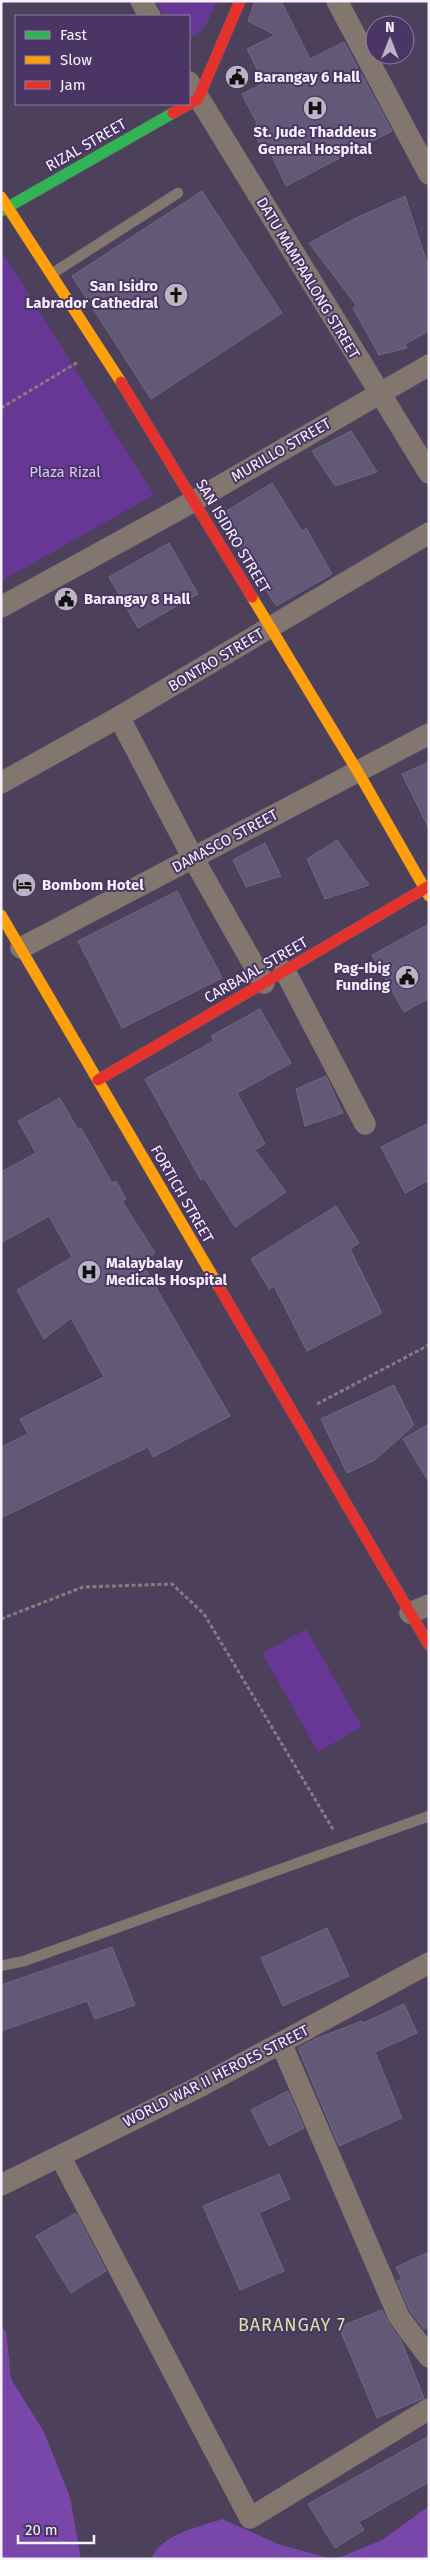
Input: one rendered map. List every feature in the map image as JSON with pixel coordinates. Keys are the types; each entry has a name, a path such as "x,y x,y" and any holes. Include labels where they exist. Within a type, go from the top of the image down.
{"main road":[{"path":"194,90 240,1"},
{"name":"RIZAL STREET","path":"5,210 170,105"},
{"name":"SAN ISIDRO STREET","path":"1,198 5,210 52,273 101,348 358,772 427,890"},
{"name":"CARBAJAL STREET","path":"98,1080 427,890"},
{"name":"FORTICH STREET","path":"1,915 294,1416 420,1609 429,1645"}],"street":[{"path":"141,1 149,15"},
{"path":"337,1 429,174"},
{"name":"DATU MAMPAALONG STREET","path":"194,90 378,394 429,473"},
{"name":"MURILLO STREET","path":"1,607 194,501 429,364"},
{"name":"BONTAO STREET","path":"1,783 119,717 429,533"},
{"path":"119,717 193,858 264,983"},
{"name":"DAMASCO STREET","path":"21,948 429,734"},
{"path":"285,971 365,1124"},
{"name":"WORLD WAR II HEROES STREET","path":"1,2185 199,2087 429,1963"},
{"path":"281,2043 399,2318 429,2357"},
{"path":"60,2156 250,2518 429,2409"}],"lane":[{"path":"52,273 178,193"},
{"path":"1,1966 24,1961 429,1816"}],"path":[{"path":"1,408 101,348"},
{"path":"294,1416 429,1345"},
{"path":"1,1619 83,1587 172,1584 204,1614 344,1847"}],"green space":[{"path":"155,1 217,1 210,18 203,28 195,36 190,38 190,15 164,15"},
{"name":"Plaza Rizal","path":"1,250 154,495 1,581"},
{"path":"306,1629 362,1727 318,1752 262,1653"}],"shaded area":[{"path":"1,2326 6,2331 11,2379 44,2432 70,2497 81,2559 1,2559"},
{"path":"429,2506 429,2559 336,2559 382,2540"},
{"path":"222,2519 278,2544 332,2559 151,2559 156,2550 172,2537"}],"building":[{"name":"St. Jude Thaddeus General Hospital","path":"255,1 281,1 310,59 344,42 392,131 286,186 271,154 263,151 254,133 257,123 242,94 264,83 247,49 275,35 248,21"},
{"name":"San Isidro Labrador Cathedral","path":"202,191 282,313 151,399 72,276"},
{"path":"405,196 429,269 429,331 405,344 407,348 379,355 353,308 356,305 309,243 358,217"},
{"path":"351,431 377,472 335,486 312,451"},
{"path":"272,483 302,531 306,528 332,574 276,606 220,515"},
{"path":"169,543 198,594 138,628 109,577"},
{"path":"429,762 429,829 402,774"},
{"path":"337,840 369,885 325,899 307,859"},
{"path":"265,843 281,876 246,887 233,860"},
{"path":"177,891 222,978 122,1028 78,941"},
{"name":"Pag-Ibig Funding","path":"429,924 429,998 404,1012 372,955"},
{"path":"260,1009 291,1063 237,1093 265,1144 255,1150 286,1192 235,1227 204,1178 201,1180 145,1079 214,1041 211,1036"},
{"path":"326,1076 343,1113 305,1126 296,1089"},
{"path":"60,1098 78,1130 81,1128 112,1183 116,1181 126,1199 122,1201 155,1253 142,1263 230,1416 153,1457 148,1447 1,1518 1,1447 28,1434 20,1419 104,1377 71,1318 44,1339 17,1290 72,1257 49,1216 1,1243 1,1172 36,1153 18,1121"},
{"path":"429,1123 429,1180 405,1193 381,1147"},
{"path":"336,1206 359,1243 350,1249 382,1313 307,1351 274,1286 269,1289 251,1259"},
{"path":"394,1385 414,1425 375,1460 347,1473 321,1419"},
{"path":"429,1424 429,1482 403,1439"},
{"path":"327,1928 349,1976 283,2006 261,1958"},
{"path":"112,1947 135,2005 95,2019 87,2001 1,2031 1,1985"},
{"path":"404,2004 417,2033 375,2052 402,2118 339,2146 298,2048 315,2039 362,2021 363,2023"},
{"path":"288,2091 304,2128 269,2146 251,2110"},
{"path":"279,2174 290,2199 259,2213 284,2271 240,2290 203,2206"},
{"path":"76,2213 106,2271 71,2293 36,2236"},
{"path":"429,2252 429,2327 424,2329 410,2311 397,2281 402,2279 396,2267"},
{"path":"382,2310 389,2324 401,2340 424,2398 377,2418 339,2327"},
{"path":"429,2436 429,2482 359,2522 364,2530 335,2548 308,2504"}],"traffic: fast":[{"path":"1,211 173,113"}],"traffic: slow":[{"path":"1,197 121,382"},
{"path":"252,597 358,772 429,896"},
{"path":"1,915 219,1287"}],"traffic: jam":[{"path":"190,103 198,99 240,1"},
{"path":"173,113 187,105"},
{"path":"121,382 252,597"},
{"path":"98,1080 429,886"},
{"path":"219,1287 429,1645"}],"place":[{"name":"Barangay 6 Hall","path":"237,77"},
{"name":"St. Jude Thaddeus General Hospital","path":"315,108"},
{"name":"San Isidro Labrador Cathedral","path":"176,295"},
{"name":"Barangay 8 Hall","path":"66,599"},
{"name":"Bombom Hotel","path":"24,885"},
{"name":"Pag-Ibig Funding","path":"407,977"},
{"name":"Malaybalay Medicals Hospital","path":"89,1272"}],"district":[{"name":"BARANGAY 7","path":"292,2325"}]}
